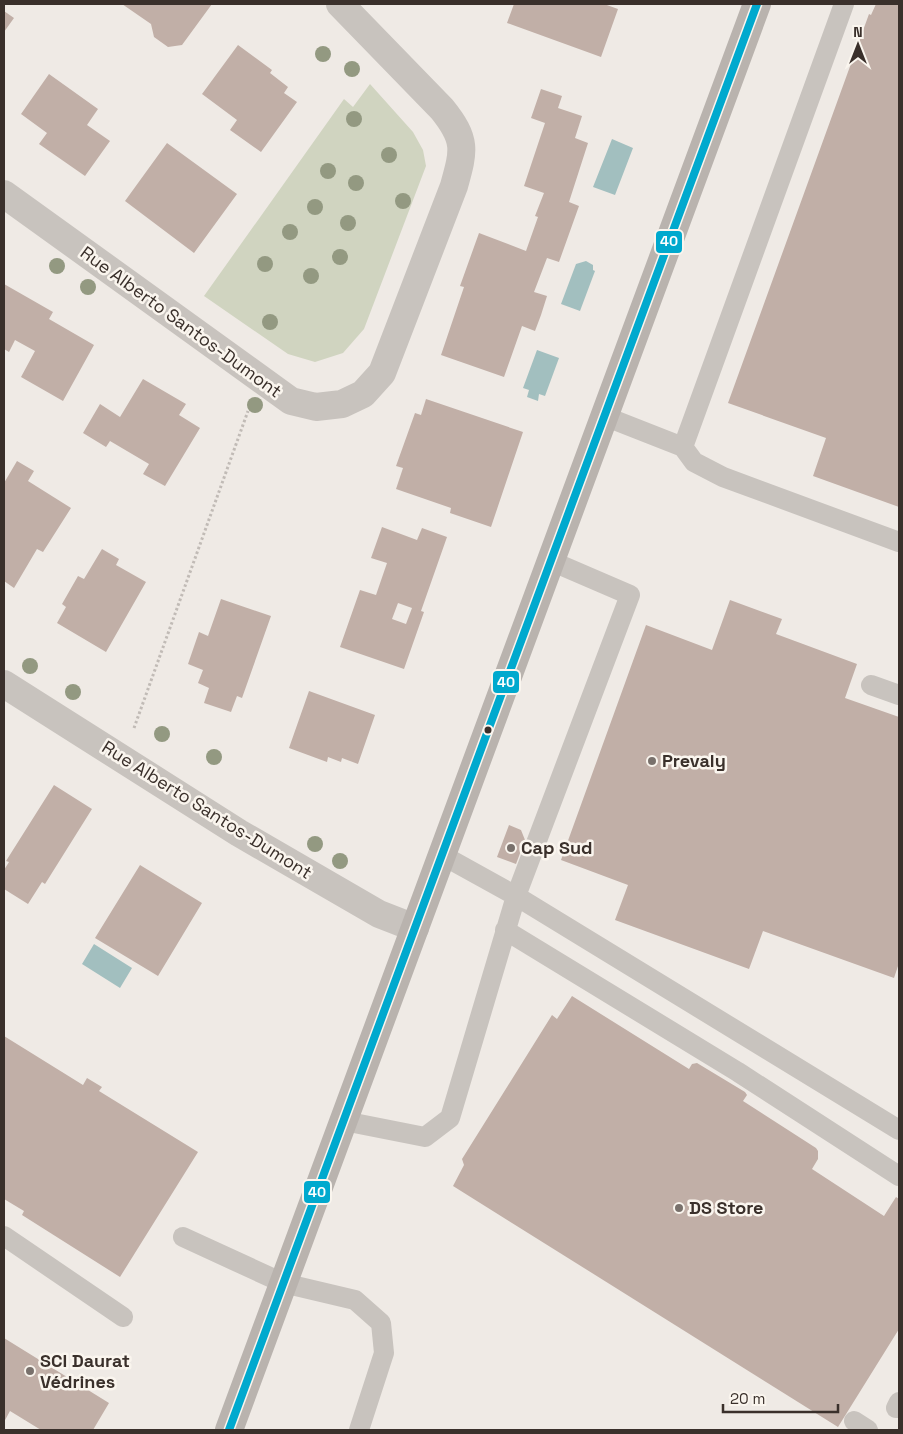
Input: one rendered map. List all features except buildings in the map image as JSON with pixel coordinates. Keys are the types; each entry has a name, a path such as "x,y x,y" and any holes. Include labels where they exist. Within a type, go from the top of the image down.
{"main road":[{"path":"230,1430 756,4"}],"street":[{"name":"Rue Alberto Santos-Dumont","path":"4,194 291,401 316,407 342,404 363,394 382,373 454,186 460,164 462,142 454,124 442,109 340,4"},
{"name":"Rue Alberto Santos-Dumont","path":"4,684 239,833 379,914 415,928"}],"lane":[{"path":"683,447 844,4"},
{"path":"604,416 683,447 694,462 723,477 899,542"},
{"path":"344,1121 425,1137 450,1118 516,896 630,595 551,561"},
{"path":"871,685 899,695"},
{"path":"442,855 516,896 899,1130"},
{"path":"505,930 738,1072 899,1176"},
{"path":"4,1236 123,1317"},
{"path":"183,1237 283,1283 355,1300 381,1323 384,1353 359,1430"}],"path":[{"path":"123,759 253,397 263,381"}],"green space":[{"path":"370,84 413,132 423,150 426,166 364,329 343,353 315,362 288,354 204,296 344,99 353,107"}],"water":[{"path":"612,139 633,148 615,195 593,187"},
{"path":"586,261 593,265 593,270 595,271 580,311 561,304 576,264"},
{"path":"537,350 559,358 545,396 539,394 538,401 527,397 529,390 523,388"},
{"path":"94,944 132,968 120,988 82,964"}],"transit line":[{"name":"40","path":"229,1430 757,4"}],"place":[{"name":"Prevaly","path":"652,761"},
{"name":"Cap Sud","path":"511,848"},
{"name":"DS Store","path":"679,1208"},
{"name":"SCI Daurat Védrines","path":"30,1371"}]}
